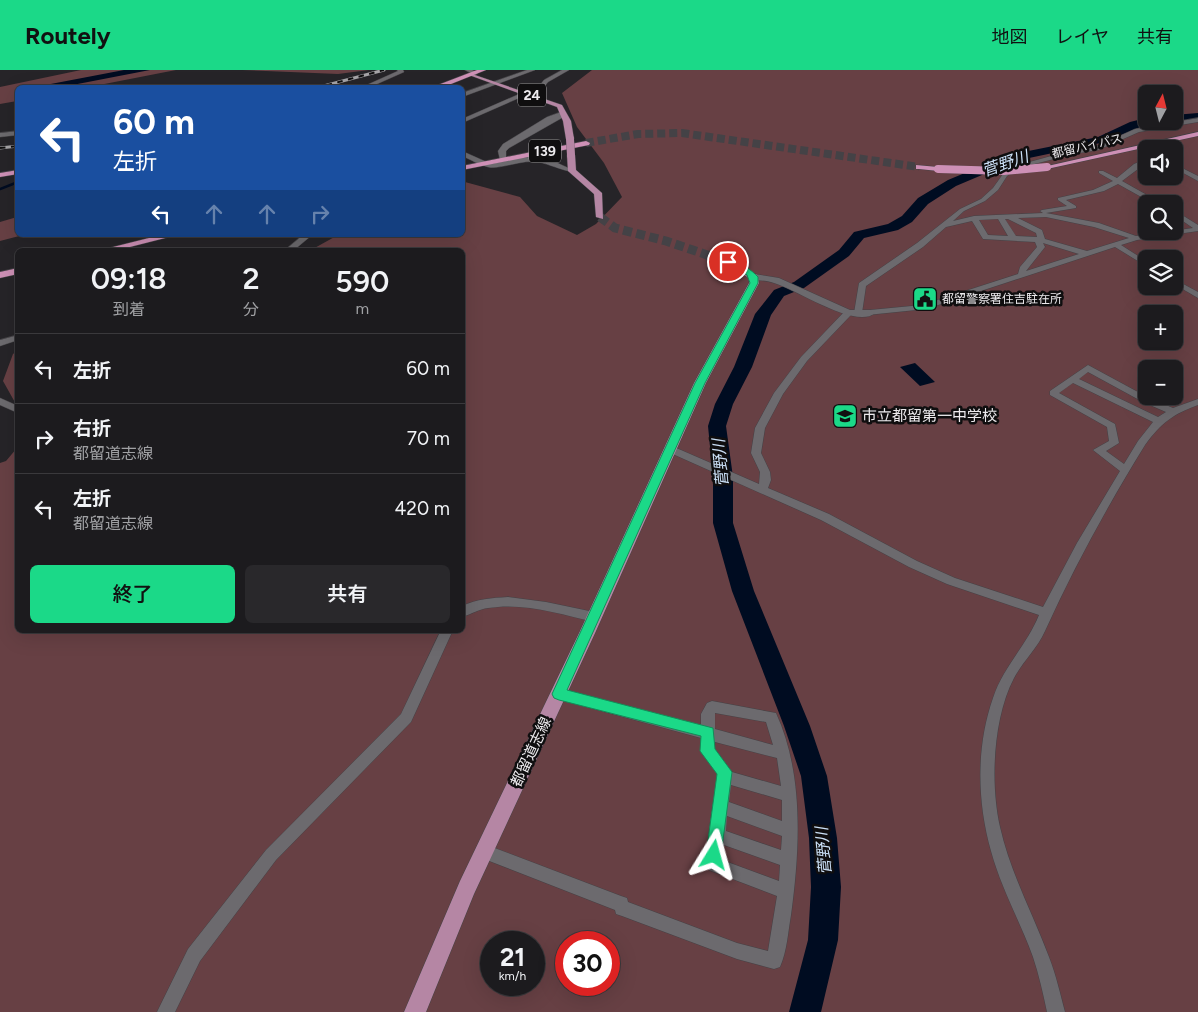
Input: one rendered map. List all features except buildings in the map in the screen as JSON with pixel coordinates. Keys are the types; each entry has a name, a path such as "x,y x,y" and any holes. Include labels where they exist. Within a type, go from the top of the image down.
{"highway":[{"path":"440,85 471,72 483,70"},
{"name":"都留バイパス","path":"1176,140 1198,134"},
{"name":"139","path":"465,167 503,158 586,143"},
{"name":"都留バイパス","path":"919,167 1004,171 1047,167 1138,150"},
{"path":"0,175 15,172"},
{"path":"115,248 164,237"},
{"path":"0,275 15,271"}],"main road":[{"name":"24","path":"471,72 557,104 564,113 570,139 572,171"},
{"path":"572,171 598,193 600,217"},
{"path":"728,262 754,277"},
{"name":"都留道志線","path":"415,1012 445,938 559,694 700,383 754,283 754,277"}],"street":[{"path":"369,85 401,72 400,70"},
{"path":"465,94 532,70"},
{"path":"465,120 542,86 546,81 566,70"},
{"path":"503,158 502,151 506,146 550,119 564,113"},
{"path":"763,488 766,480 756,453 760,428 779,393 804,359 853,313 862,285 945,226 962,210 983,200 996,189 1005,176 1017,167 1072,152 1096,149 1137,130 1198,120"},
{"path":"0,135 15,133"},
{"path":"465,154 490,166 535,159 550,162 572,171"},
{"path":"1039,215 1038,212 1074,207 1060,199 1093,192 1119,179 1138,164"},
{"path":"1183,171 1198,179"},
{"path":"1101,172 1119,179 1145,195"},
{"path":"945,226 974,218 1039,215 1075,220 1136,238"},
{"path":"1004,216 1013,238"},
{"path":"1004,216 1039,232 1041,247 1023,269 1021,276"},
{"path":"974,218 986,237 1040,240 1088,254"},
{"path":"1183,218 1198,229"},
{"path":"754,277 776,280 853,313 870,313 923,307 1136,238 1198,229"},
{"path":"292,248 305,237"},
{"path":"1116,244 1138,259"},
{"path":"1183,287 1198,296"},
{"path":"0,343 15,338"},
{"path":"1125,470 1098,450 1114,443 1112,426 1053,393 1074,380 1088,368 1138,396"},
{"path":"1074,380 1160,422"},
{"path":"0,401 15,408"},
{"path":"1056,1012 1049,976 1004,869 988,798 991,734 1004,686 1012,666 1033,642 1070,565 1147,434 1175,412 1198,402"},
{"path":"1131,408 1138,404"},
{"path":"1158,405 1175,412"},
{"path":"670,449 763,488 858,533 912,564 951,581 1046,613"},
{"path":"465,611 477,605 510,603 549,607 594,617"},
{"path":"166,1012 194,955 271,855 406,718 446,633"},
{"path":"559,694 708,732 784,754"},
{"path":"484,852 621,904 622,908 640,915 737,951 774,961 783,916 786,890 788,860 790,796 784,754 771,717 712,707 708,714 708,751 725,772 716,835 714,865 786,890"},
{"path":"724,776 790,796"},
{"path":"720,806 789,831"},
{"path":"716,835 788,860"}],"shaded area":[{"path":"81,70 176,70 99,85 15,85 15,101 0,104 0,87"},
{"path":"242,70 369,70 338,74"},
{"path":"592,70 1198,70 1198,1012 0,1012 0,463 6,461 15,450 15,633 465,633 465,248 315,248 334,237 465,237 465,182 520,197 537,216 577,235 596,224 622,197 604,163 577,127 562,93"},
{"path":"15,218 15,237 0,241 0,222"},
{"path":"15,352 15,402 3,381"}],"water":[{"path":"124,70 150,70 72,85 45,85"},
{"path":"915,363 935,382 920,386 900,367"}],"waterway":[{"name":"菅野川","path":"1183,117 1198,116"},
{"name":"菅野川","path":"805,1012 823,940 826,887 823,838 814,776 797,726 743,591 723,523 723,477 717,426 724,404 743,367 763,314 779,293 799,285 844,253 859,235 893,227 907,219 923,201 952,183 1012,158 1101,140 1138,124"},
{"path":"0,189 15,183"}],"tunnel":[{"path":"586,143 638,134 682,133 919,167"},
{"path":"600,217 615,228 666,241 728,262"}],"railway":[{"path":"327,85 384,70"},
{"path":"0,148 15,146"}],"place":[{"name":"都留警察署住吉駐在所","path":"925,299"},
{"name":"市立都留第一中学校","path":"845,416"}],"route":[{"path":"714,855 725,772 717,765 708,751 708,732 559,694 700,383 754,283 754,277 750,273 728,262"}]}
